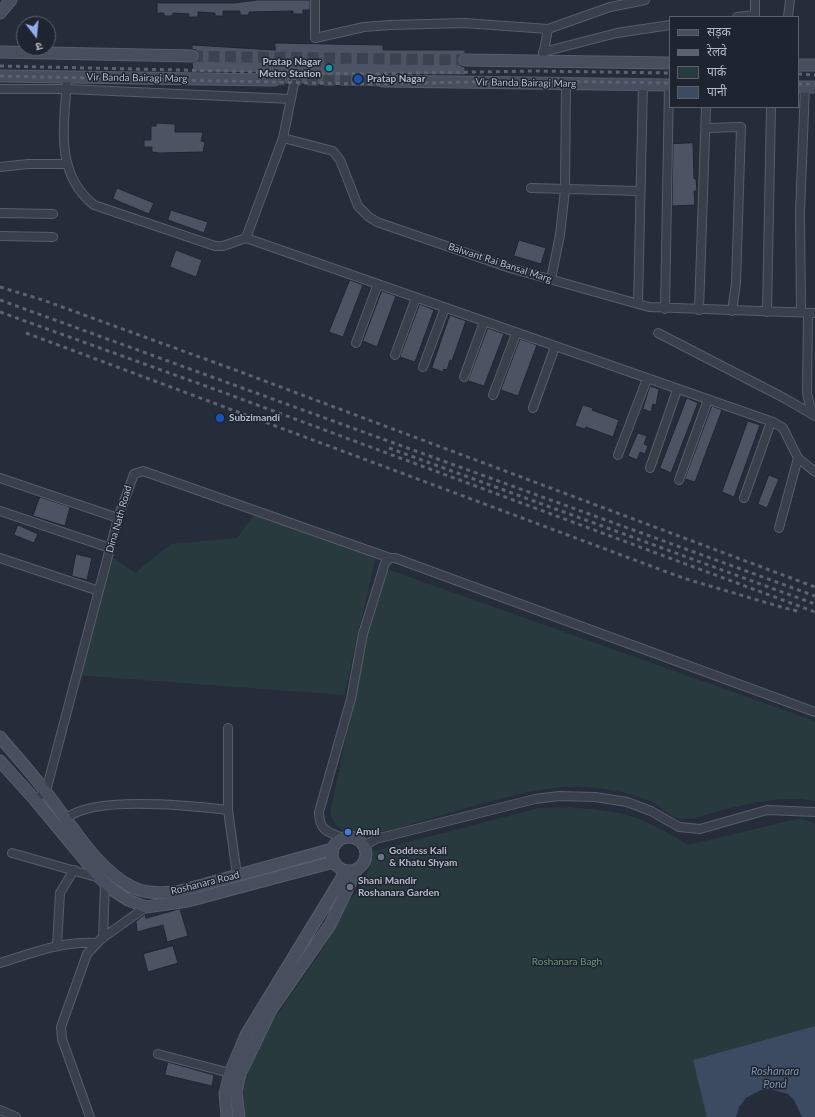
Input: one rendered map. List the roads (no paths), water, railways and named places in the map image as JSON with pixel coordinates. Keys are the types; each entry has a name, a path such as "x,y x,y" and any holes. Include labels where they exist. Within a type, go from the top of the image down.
{"street":[{"path":"0,13 11,0"},
{"path":"315,0 315,38 364,27 390,25 464,24 548,29 619,2 645,0"},
{"path":"755,0 755,16"},
{"path":"788,16 790,0"},
{"path":"543,56 617,33 669,25"},
{"path":"543,56 548,29"},
{"path":"0,52 192,56"},
{"path":"465,60 543,56 669,63"},
{"path":"799,65 815,65"},
{"name":"Vir Banda Bairagi Marg","path":"0,76 274,80"},
{"path":"67,77 64,151 66,164 81,192 94,205 215,246 223,246 246,238 516,334 771,422 783,428 798,458 815,472"},
{"name":"Vir Banda Bairagi Marg","path":"383,81 669,85"},
{"path":"246,238 283,138 294,84"},
{"path":"550,279 560,235 565,190 566,84"},
{"path":"638,303 643,85"},
{"path":"806,87 800,212 808,312 807,393 815,416"},
{"path":"0,89 67,88 290,99"},
{"path":"665,309 669,108"},
{"path":"699,310 706,108"},
{"path":"767,312 771,108"},
{"path":"706,128 741,127 736,283 732,311"},
{"name":"Balwant Rai Bansal Marg","path":"283,138 333,151 340,160 358,206 369,217 510,268 649,307 665,309 808,312"},
{"path":"0,167 28,164 66,164"},
{"path":"531,188 640,191"},
{"path":"0,213 53,214"},
{"path":"0,236 54,237"},
{"path":"356,343 378,284"},
{"path":"395,355 416,298"},
{"path":"423,367 445,308"},
{"path":"464,377 484,322"},
{"path":"658,333 786,399 815,416"},
{"path":"493,395 516,334"},
{"path":"532,408 555,347"},
{"path":"618,455 647,379"},
{"path":"650,468 677,390"},
{"path":"678,480 708,400"},
{"path":"744,498 771,422"},
{"path":"779,528 798,458"},
{"name":"Dina Nath Road","path":"46,791 118,518 132,478 139,471 143,471 390,558"},
{"path":"0,478 118,518"},
{"path":"0,511 110,548"},
{"path":"0,558 99,591"},
{"path":"227,1117 225,1094 230,1073 246,1036 351,870 363,863 365,858 364,846 356,838 343,838 325,831 320,824 319,812 351,699 363,634 385,562 390,558 403,560 815,712"},
{"path":"228,728 228,810 237,875"},
{"name":"Roshanara Road","path":"0,737 46,791 66,819 101,862 123,881 134,888 161,894 177,892 332,850"},
{"name":"Roshanara Road","path":"0,761 103,881 128,900 146,907 188,901 334,862"},
{"path":"35,800 46,791"},
{"path":"364,846 376,840 494,809 535,799 559,796 594,796 627,802 651,811 679,827 700,829 768,810 815,812"},
{"path":"66,819 72,813 80,809 107,805 189,806 228,810"},
{"path":"343,838 337,841 332,850 334,862 339,868 351,870"},
{"path":"12,853 74,870 103,881 103,938"},
{"path":"57,945 60,893 74,870"},
{"path":"239,1117 236,1092 240,1074 271,1010 330,925 351,870"},
{"path":"90,1117 61,1033 61,1027 87,954 96,943 146,907"},
{"path":"0,963 57,945 80,942 96,943"},
{"path":"158,1054 230,1073"},
{"path":"0,1110 16,1117"}],"water":[{"name":"Roshanara Pond","path":"815,1026 815,1117 707,1117 693,1060"}],"tunnel":[{"path":"192,56 465,60"},
{"path":"274,80 383,81"}],"railway":[{"path":"0,66 358,74 534,71 669,73"},
{"path":"799,74 815,75"},
{"path":"0,76 358,84 534,81 669,83"},
{"path":"799,84 815,84"},
{"path":"0,287 43,300 238,371 815,587"},
{"path":"0,300 815,596"},
{"path":"0,312 225,393 815,612"},
{"path":"26,333 683,578 801,612"},
{"path":"389,448 815,604"}],"place":[{"name":"Pratap Nagar Metro Station","path":"329,68"},
{"name":"Pratap Nagar","path":"358,79"},
{"name":"Subzimandi","path":"220,418"},
{"name":"Amul","path":"348,832"},
{"name":"Goddess Kali & Khatu Shyam","path":"381,857"},
{"name":"Shani Mandir Roshanara Garden","path":"350,887"}],"park label":[{"name":"Roshanara Bagh","path":"567,962"}]}
